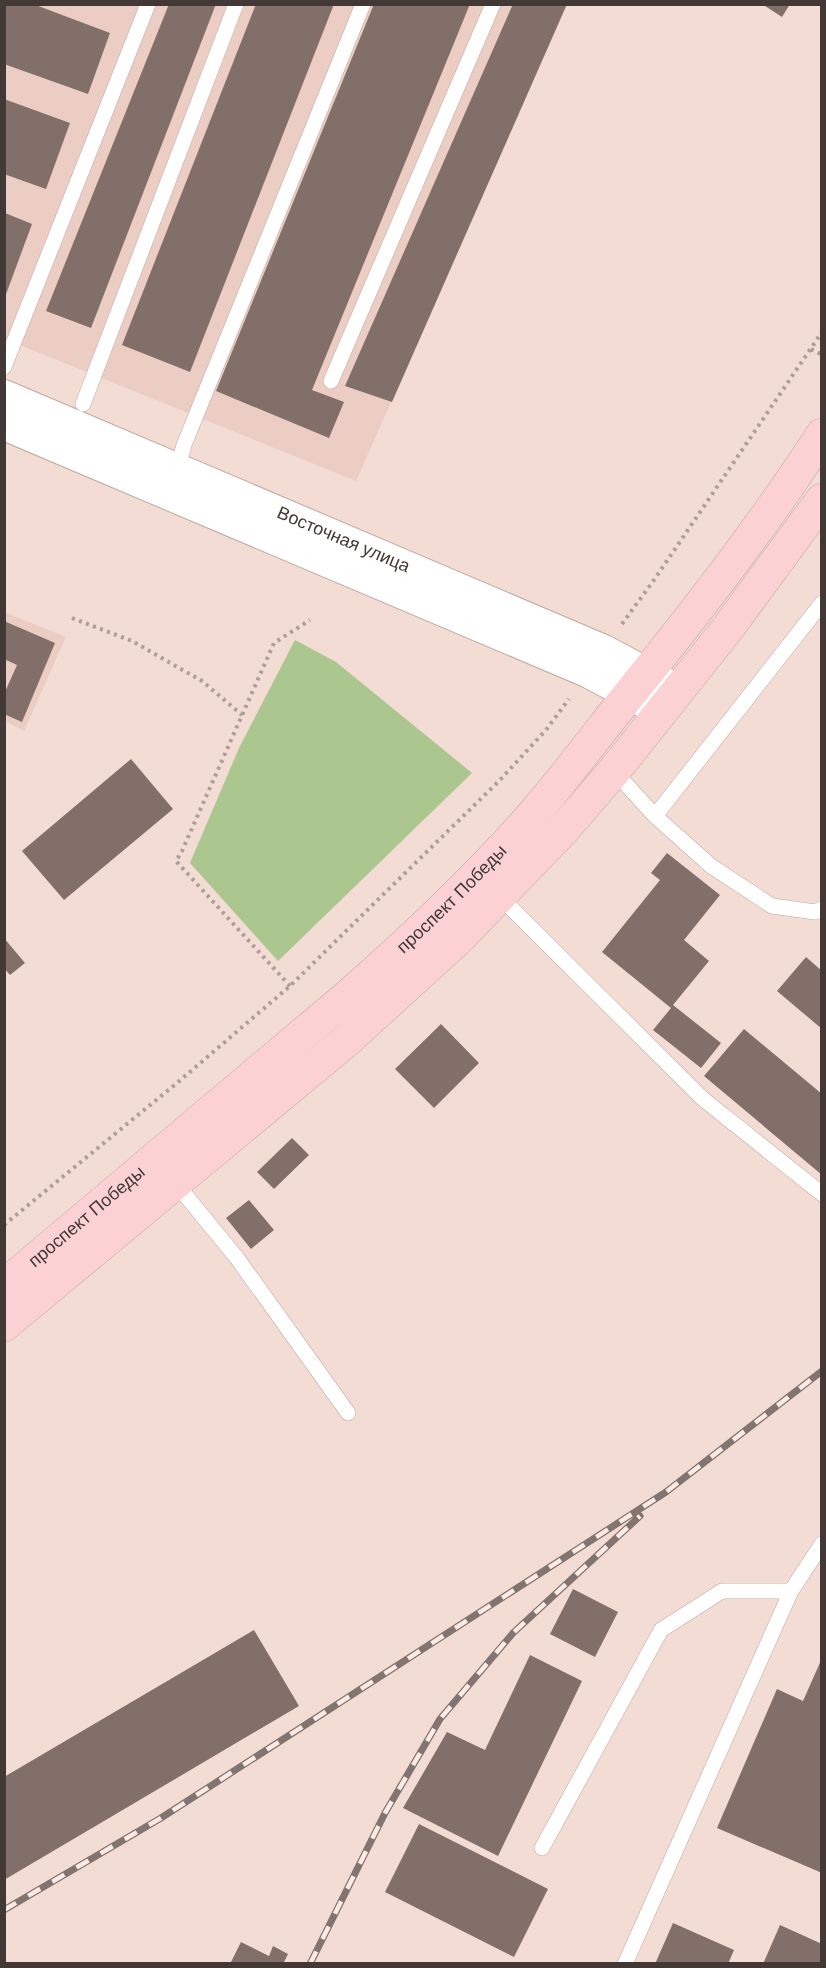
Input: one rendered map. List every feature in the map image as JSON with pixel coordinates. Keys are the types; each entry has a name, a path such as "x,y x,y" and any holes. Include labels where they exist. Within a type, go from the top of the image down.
{"main road":[{"name":"проспект Победы","path":"4,1286 166,1171 399,994 459,938 488,885 537,810 735,562 822,435"},
{"name":"проспект Победы","path":"488,885 563,830 614,771 728,628 822,500"},
{"name":"проспект Победы","path":"4,1325 166,1171"}],"street":[{"name":"Восточная улица","path":"4,395 178,468 596,661 670,700"},
{"name":"Восточная улица","path":"4,425 596,661 647,673 670,700"}],"lane":[{"path":"4,367 148,4"},
{"path":"83,404 236,4"},
{"path":"178,468 184,445 363,4"},
{"path":"331,381 493,4"},
{"path":"655,816 822,603"},
{"path":"614,771 655,816 711,866 772,906 815,912 822,909"},
{"path":"488,885 703,1099 822,1194"},
{"path":"166,1171 237,1258 348,1413"},
{"path":"625,1964 791,1591 822,1544"},
{"path":"542,1848 661,1630 722,1591 791,1591"}],"path":[{"path":"4,1225 177,1083 290,986 499,781 546,730 654,580 822,332"},
{"path":"811,349 822,355"},
{"path":"72,618 132,641 152,652 202,681 242,715"},
{"path":"290,986 176,861 274,643 309,620"}],"shaded area":[{"path":"4,5 567,5 356,481 5,339"},
{"path":"4,612 66,637 24,731 5,721"}],"green space":[{"path":"295,640 336,662 472,773 278,961 190,863 239,748"}],"building":[{"path":"4,4 33,4 110,33 88,94 4,64"},
{"path":"169,4 216,4 91,328 46,311"},
{"path":"256,4 334,4 190,372 122,345"},
{"path":"374,4 470,4 312,390 344,402 329,438 216,391"},
{"path":"513,4 567,4 392,402 345,386"},
{"path":"762,4 790,4 782,17"},
{"path":"4,99 70,123 46,189 4,174"},
{"path":"5,213 32,224 5,297"},
{"path":"4,621 55,643 22,722 4,714 4,694 17,665 4,659"},
{"path":"131,759 173,809 64,900 22,851"},
{"path":"667,853 720,895 684,940 709,961 673,1005 721,1043 701,1068 653,1030 671,1008 602,952 660,880 651,873"},
{"path":"4,938 25,963 10,975 4,968"},
{"path":"806,957 822,971 822,1029 777,991"},
{"path":"441,1024 479,1063 434,1108 395,1069"},
{"path":"744,1029 822,1094 822,1175 704,1076"},
{"path":"292,1138 309,1155 274,1189 257,1172"},
{"path":"249,1200 274,1230 251,1249 226,1218"},
{"path":"573,1589 618,1612 595,1657 550,1634"},
{"path":"254,1630 299,1706 4,1880 4,1777"},
{"path":"530,1655 582,1681 498,1856 403,1808 447,1732 485,1750"},
{"path":"822,1658 822,1873 717,1828 777,1689 803,1701"},
{"path":"419,1824 548,1889 514,1957 385,1892"},
{"path":"673,1923 734,1950 728,1964 655,1964"},
{"path":"780,1925 822,1944 822,1964 763,1964"},
{"path":"241,1942 269,1956 273,1946 288,1954 283,1964 230,1964"}],"railway":[{"path":"4,1910 161,1818 666,1492 822,1371"},
{"path":"310,1964 385,1813 440,1719 513,1633 640,1516"}]}
